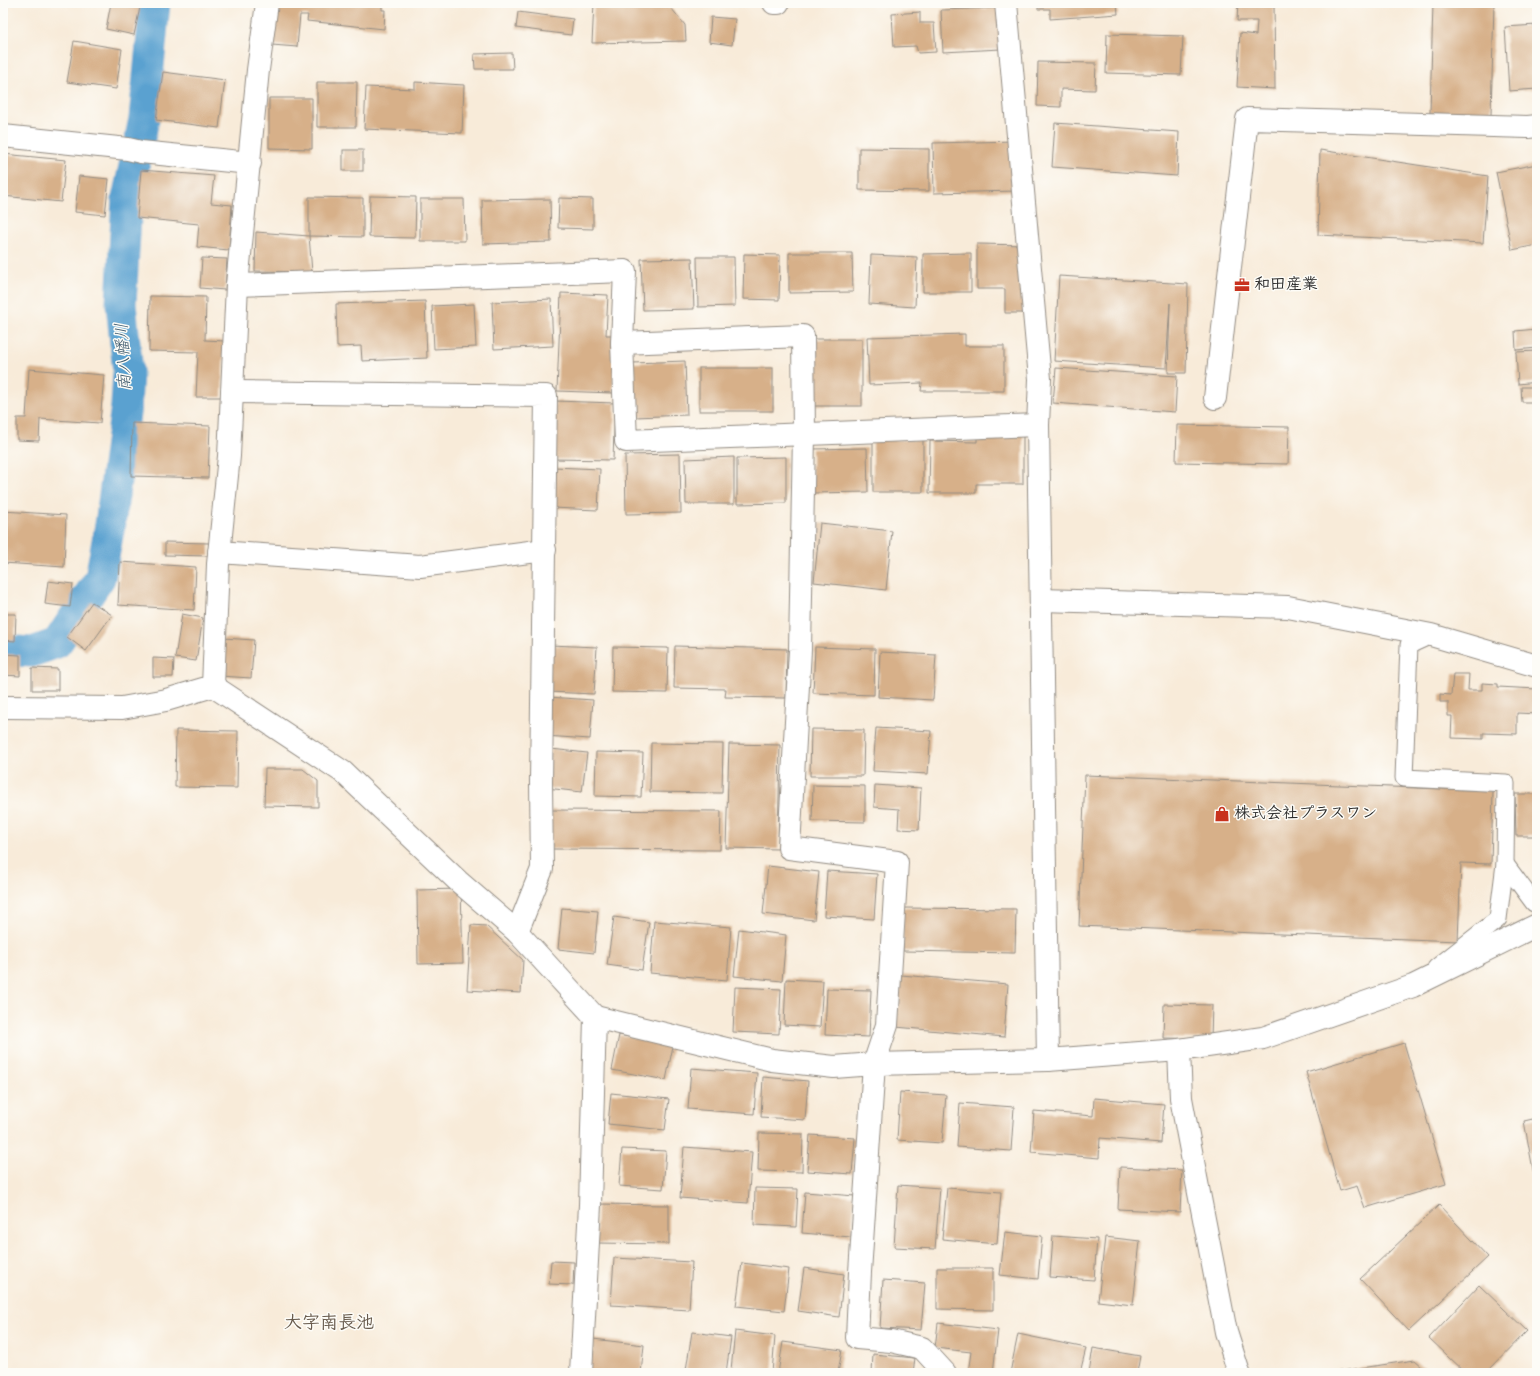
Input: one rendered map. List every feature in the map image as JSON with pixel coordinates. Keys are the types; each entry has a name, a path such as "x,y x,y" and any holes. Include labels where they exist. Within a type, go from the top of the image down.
{"street":[{"path":"213,686 219,552 229,456 237,285 258,70 267,3"},
{"path":"1006,3 1040,379 1038,425 1048,1060"},
{"path":"1214,398 1247,118 1528,127 1537,126"},
{"path":"3,136 250,163"},
{"path":"237,285 625,271 622,343 626,441 1038,425"},
{"path":"622,343 803,336 804,434 800,650 789,848 897,862 887,1025 874,1064 857,1338 891,1341 922,1348 945,1373"},
{"path":"232,392 546,396 545,550 540,782 542,869 517,932"},
{"path":"219,552 420,566 545,550"},
{"path":"1041,600 1288,607 1431,635 1537,666"},
{"path":"3,707 122,708 166,700 213,686 344,772 458,881 517,932 595,1017 772,1060 834,1067 874,1064 1048,1060 1179,1050 1263,1038 1413,986 1537,925"},
{"path":"581,1373 590,1205 595,1017"},
{"path":"1179,1050 1181,1098 1197,1185 1226,1332 1239,1373"}],"lane":[{"path":"1413,986 1498,919 1505,864 1506,783 1404,778 1409,645 1431,635"},
{"path":"1505,864 1534,903 1537,904"}],"building":[{"path":"111,3 141,3 134,35 106,29"},
{"path":"277,3 382,3 382,10 385,10 384,29 307,21 308,15 300,15 297,47 272,45"},
{"path":"594,3 667,3 685,25 686,41 592,43"},
{"path":"1038,3 1117,3 1118,14 1050,19 1050,9 1038,9"},
{"path":"1238,3 1274,3 1275,89 1237,87 1240,33 1256,35 1257,21 1237,21"},
{"path":"1433,3 1494,3 1491,115 1430,113"},
{"path":"1000,8 1001,49 943,52 941,10"},
{"path":"518,12 573,19 571,35 516,28"},
{"path":"920,12 920,23 934,23 936,52 918,53 916,46 894,47 892,14"},
{"path":"711,17 735,19 732,45 709,42"},
{"path":"1537,25 1537,89 1509,91 1505,27"},
{"path":"1107,34 1183,36 1181,75 1106,73"},
{"path":"74,41 122,49 116,89 67,82"},
{"path":"512,53 513,69 475,69 474,54"},
{"path":"1038,62 1096,63 1095,90 1061,89 1061,107 1037,106"},
{"path":"163,72 225,80 219,128 156,120"},
{"path":"317,82 357,82 356,127 317,127"},
{"path":"415,82 464,85 462,133 364,129 366,87 415,89"},
{"path":"269,98 312,98 312,149 269,148"},
{"path":"1055,123 1179,132 1177,176 1052,167"},
{"path":"1015,141 1016,191 934,193 933,143"},
{"path":"859,148 929,149 929,191 859,190"},
{"path":"343,150 363,150 363,171 343,171"},
{"path":"1320,150 1488,176 1483,243 1318,235"},
{"path":"3,154 66,160 61,202 3,196"},
{"path":"1537,164 1537,245 1512,250 1496,172"},
{"path":"141,170 214,176 211,203 232,205 229,250 197,247 199,224 137,218"},
{"path":"79,176 109,179 105,215 75,212"},
{"path":"370,196 416,197 415,238 369,237"},
{"path":"309,197 363,198 363,237 309,236"},
{"path":"559,198 593,199 593,229 558,228"},
{"path":"420,199 464,199 465,241 420,241"},
{"path":"550,199 551,242 483,244 482,200"},
{"path":"256,232 309,236 312,272 255,271"},
{"path":"977,244 1027,245 1026,313 1005,313 1005,289 977,289"},
{"path":"789,253 852,253 853,292 789,293"},
{"path":"971,253 971,292 923,292 923,254"},
{"path":"744,254 780,255 779,300 743,299"},
{"path":"871,255 917,257 915,307 869,304"},
{"path":"697,257 734,257 735,306 698,307"},
{"path":"202,258 227,259 225,290 200,288"},
{"path":"692,258 694,309 643,310 641,259"},
{"path":"1059,276 1188,284 1186,373 1168,373 1170,303 1166,368 1054,361"},
{"path":"561,293 608,295 606,335 615,335 613,393 557,391"},
{"path":"150,296 206,297 205,340 224,341 222,397 196,397 198,352 149,351"},
{"path":"551,299 553,346 494,349 492,302"},
{"path":"425,301 427,358 362,361 361,346 337,347 336,304"},
{"path":"474,304 476,347 434,349 432,306"},
{"path":"1537,329 1537,348 1516,350 1515,331"},
{"path":"965,334 965,346 1004,346 1004,391 921,391 922,383 869,385 867,337"},
{"path":"811,339 862,339 862,406 811,406"},
{"path":"1537,351 1537,382 1518,384 1516,352"},
{"path":"685,361 687,415 635,417 633,363"},
{"path":"699,368 773,368 773,411 699,411"},
{"path":"1056,368 1177,376 1175,412 1053,403"},
{"path":"29,369 104,375 100,423 40,419 39,441 17,440 17,418 26,418"},
{"path":"1521,387 1534,387 1534,402 1522,402"},
{"path":"555,401 615,403 613,460 553,459"},
{"path":"132,423 210,426 208,478 131,476"},
{"path":"1177,425 1289,427 1288,464 1176,462"},
{"path":"977,434 1023,434 1023,484 976,484 976,493 929,493 930,441 977,442"},
{"path":"873,440 923,440 923,492 873,492"},
{"path":"867,448 868,492 812,493 812,449"},
{"path":"680,454 681,513 626,514 625,455"},
{"path":"734,457 734,504 686,504 685,459"},
{"path":"786,457 786,503 737,504 737,458"},
{"path":"554,467 600,469 598,510 552,508"},
{"path":"3,511 66,515 64,567 3,563"},
{"path":"820,523 892,531 886,590 814,582"},
{"path":"165,542 209,543 209,556 165,555"},
{"path":"120,562 196,567 194,610 118,605"},
{"path":"48,581 73,584 70,607 45,604"},
{"path":"92,602 112,615 86,651 67,637"},
{"path":"3,614 16,614 15,641 3,640"},
{"path":"182,614 203,618 196,661 175,658"},
{"path":"223,638 254,640 251,678 220,676"},
{"path":"550,645 597,647 594,694 548,692"},
{"path":"675,646 787,649 786,698 725,697 726,689 674,688"},
{"path":"613,647 668,648 667,693 612,692"},
{"path":"815,647 875,649 874,695 813,693"},
{"path":"880,652 936,655 933,700 878,697"},
{"path":"3,654 20,655 20,676 3,675"},
{"path":"153,658 174,659 173,677 153,677"},
{"path":"32,668 58,669 58,690 32,690"},
{"path":"1453,674 1469,674 1468,690 1482,690 1482,683 1498,684 1498,687 1537,689 1537,714 1517,713 1517,734 1483,733 1483,739 1451,738 1452,716 1448,716 1448,702 1440,702 1440,694 1451,695"},
{"path":"548,697 593,700 590,739 545,736"},
{"path":"876,728 931,731 928,774 873,771"},
{"path":"811,729 864,730 863,776 810,776"},
{"path":"176,730 238,731 237,788 175,787"},
{"path":"651,743 723,744 722,793 650,792"},
{"path":"729,744 780,745 778,849 726,848"},
{"path":"551,749 587,753 582,792 546,788"},
{"path":"596,752 643,753 641,797 595,796"},
{"path":"265,769 303,769 318,781 318,807 264,806"},
{"path":"1085,775 1493,791 1491,864 1461,863 1458,941 1079,926"},
{"path":"813,785 865,786 865,822 812,821"},
{"path":"875,785 921,788 919,830 898,829 899,809 874,807"},
{"path":"1515,794 1537,794 1537,836 1516,836"},
{"path":"551,810 721,811 720,850 550,849"},
{"path":"768,866 819,872 814,920 763,914"},
{"path":"827,871 877,874 874,919 824,916"},
{"path":"461,889 463,963 418,964 417,890"},
{"path":"562,908 598,911 594,953 558,949"},
{"path":"903,908 1016,909 1015,953 903,951"},
{"path":"614,917 649,922 642,970 607,965"},
{"path":"654,921 731,927 727,980 650,973"},
{"path":"471,925 486,926 523,960 521,993 467,990"},
{"path":"739,929 786,935 782,981 734,976"},
{"path":"901,975 1008,984 1004,1037 896,1027"},
{"path":"786,979 823,981 820,1027 784,1025"},
{"path":"735,987 781,989 779,1034 733,1032"},
{"path":"827,989 871,990 869,1037 825,1035"},
{"path":"1164,1004 1212,1005 1211,1039 1163,1038"},
{"path":"619,1035 673,1046 666,1080 612,1070"},
{"path":"1404,1043 1446,1184 1365,1208 1357,1186 1340,1191 1306,1072"},
{"path":"691,1068 757,1073 754,1114 688,1109"},
{"path":"763,1077 808,1081 805,1120 761,1117"},
{"path":"900,1092 946,1095 942,1143 897,1140"},
{"path":"611,1093 669,1099 665,1130 608,1124"},
{"path":"1094,1098 1164,1104 1161,1143 1100,1138 1099,1158 1031,1152 1034,1111 1093,1116"},
{"path":"960,1103 1014,1107 1011,1151 957,1147"},
{"path":"1537,1118 1537,1186 1536,1186 1524,1121"},
{"path":"759,1133 803,1134 802,1172 758,1171"},
{"path":"810,1135 855,1138 852,1174 807,1171"},
{"path":"684,1147 752,1152 748,1203 680,1198"},
{"path":"622,1149 666,1151 663,1189 619,1186"},
{"path":"1120,1167 1182,1170 1180,1212 1118,1209"},
{"path":"898,1185 940,1188 935,1249 894,1247"},
{"path":"755,1188 798,1189 796,1227 754,1225"},
{"path":"947,1188 1001,1192 997,1244 942,1239"},
{"path":"805,1192 855,1196 851,1237 802,1233"},
{"path":"597,1204 669,1205 669,1244 596,1243"},
{"path":"1439,1205 1488,1257 1409,1331 1360,1279"},
{"path":"1005,1232 1042,1236 1038,1279 1000,1275"},
{"path":"1053,1236 1097,1239 1094,1280 1050,1277"},
{"path":"1105,1237 1140,1241 1133,1305 1098,1301"},
{"path":"614,1258 692,1262 689,1310 611,1305"},
{"path":"551,1261 574,1262 573,1285 549,1284"},
{"path":"742,1263 789,1269 784,1311 736,1306"},
{"path":"804,1268 844,1274 839,1317 798,1311"},
{"path":"937,1268 993,1268 993,1310 937,1309"},
{"path":"883,1280 925,1283 921,1330 880,1328"},
{"path":"1479,1285 1527,1331 1486,1373 1466,1373 1429,1338"},
{"path":"938,1323 998,1330 993,1373 968,1373 971,1352 935,1348"},
{"path":"735,1331 775,1336 772,1373 731,1370"},
{"path":"692,1332 731,1337 726,1373 708,1373 686,1370"},
{"path":"1018,1334 1086,1348 1080,1373 1010,1373"},
{"path":"593,1339 644,1345 641,1373 589,1373"},
{"path":"783,1342 842,1350 838,1373 778,1373"},
{"path":"1093,1348 1140,1356 1137,1373 1089,1373"},
{"path":"873,1354 915,1358 913,1373 872,1373"},
{"path":"1415,1360 1430,1373 1334,1373 1334,1372"}],"waterway":[{"name":"南八幡川","path":"3,650 32,652 57,643 100,578 110,525 126,406 128,372 121,304 127,199 144,119 155,3"}],"place":[{"name":"和田産業","path":"1242,285"},
{"name":"株式会社プラスワン","path":"1222,814"}],"district":[{"name":"大字南長池","path":"329,1324"}]}
